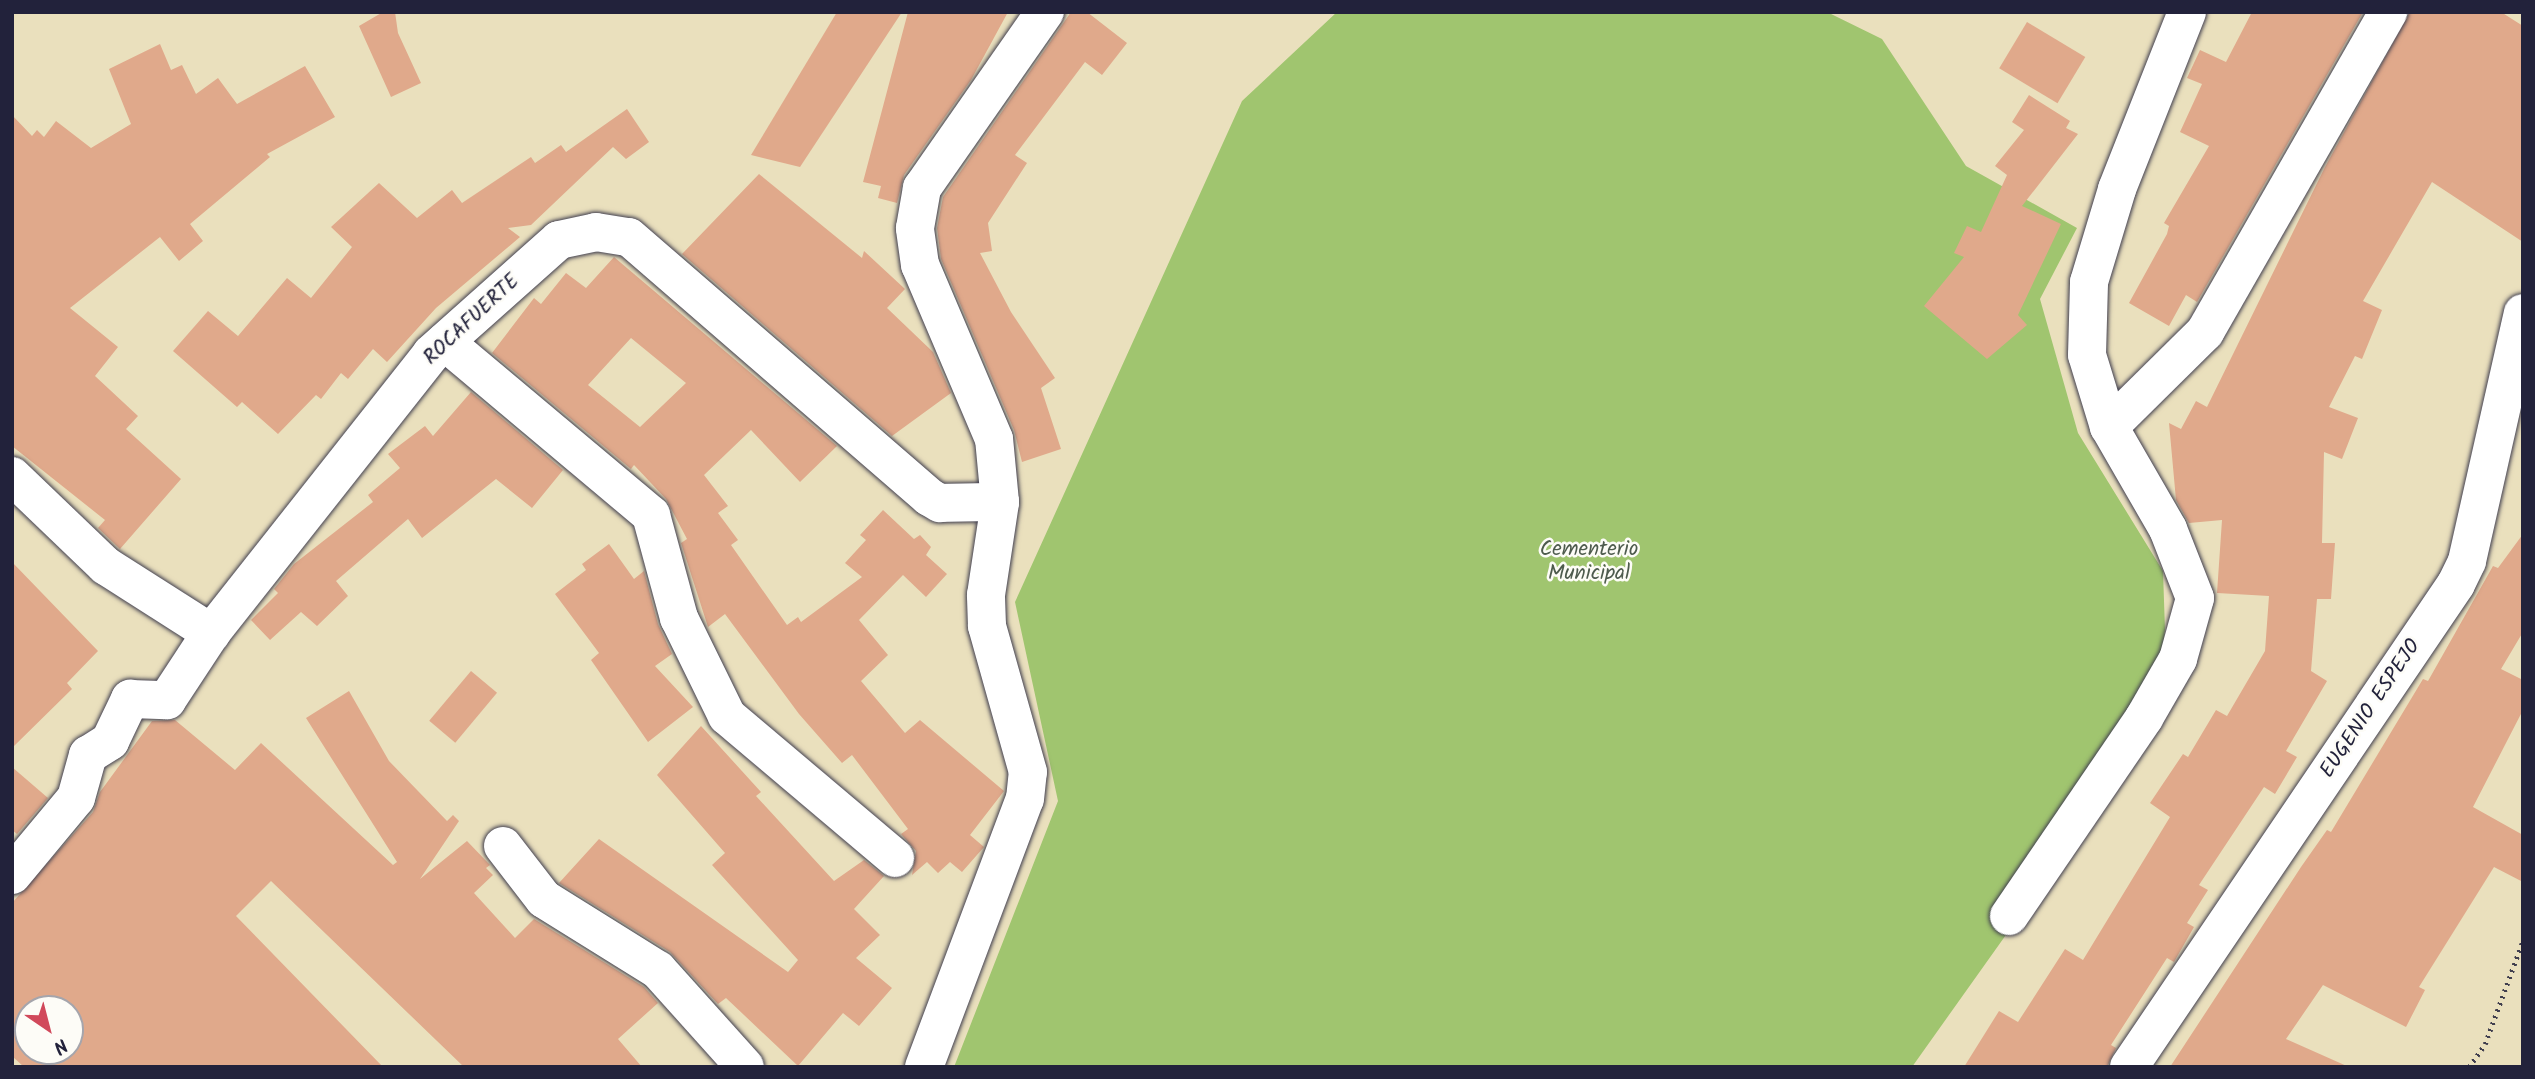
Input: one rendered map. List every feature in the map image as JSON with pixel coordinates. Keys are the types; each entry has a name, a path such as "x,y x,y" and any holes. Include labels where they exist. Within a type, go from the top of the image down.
{"street":[{"path":"924,1067 1025,799 1028,772 1023,743 987,626 986,594 1000,502 994,439 920,265 915,228 922,188 1045,12"},
{"path":"2009,916 2144,718 2178,659 2195,598 2168,529 2109,427 2087,355 2088,282 2117,189 2187,12"},
{"path":"2109,427 2205,332 2388,12"},
{"name":"ROCAFUERTE","path":"12,875 76,798 88,755 110,741 130,699 167,699 211,633 445,342 559,240 596,233 629,237 929,497 940,503 1000,502"},
{"name":"EUGENIO ESPEJO","path":"2129,1067 2456,584 2467,561 2523,313"},
{"path":"445,342 651,515 679,618 727,716 895,858"},
{"path":"12,476 106,566 211,633"},
{"path":"503,846 544,899 658,970 745,1067"}],"path":[{"path":"2469,1067 2485,1044 2523,940"}],"green space":[{"name":"Cementerio Municipal","path":"1337,12 1827,12 1882,39 1966,166 2077,228 2040,299 2078,433 2163,571 2165,630 2153,728 1912,1067 954,1067 1058,801 1015,602 1242,101"}],"building":[{"path":"383,12 395,12 398,33 421,83 391,97 359,26"},
{"path":"837,12 902,12 800,167 751,155"},
{"path":"908,12 1008,12 971,80 904,175 897,203 878,198 881,186 863,182"},
{"path":"1071,12 1087,12 1127,43 1102,75 1085,62 1015,155 1027,163 988,223 992,251 980,253 1011,312 1055,378 1041,388 1061,449 1022,462 1014,430 941,259 937,228 943,197"},
{"path":"2252,12 2363,12 2197,302 2186,295 2169,326 2129,303 2167,234 2169,226 2164,223 2209,146 2180,132 2202,84 2187,78 2200,50 2226,62"},
{"path":"2410,12 2501,12 2523,26 2523,242 2432,182 2363,301 2382,310 2362,359 2355,356 2329,407 2358,418 2342,459 2324,452 2322,543 2335,543 2331,599 2317,599 2311,671 2327,681 2286,751 2297,757 2275,794 2264,787 2199,885 2208,890 2187,923 2194,927 2174,962 2167,958 2111,1045 2116,1048 2107,1067 1964,1067 1999,1011 2018,1022 2065,949 2083,960 2170,817 2150,803 2183,754 2188,757 2216,710 2227,716 2265,651 2269,596 2217,593 2222,520 2189,523 2176,500 2169,423 2181,429 2196,401 2207,407 2325,167"},
{"path":"2027,22 2085,57 2057,103 1999,68"},
{"path":"160,44 171,70 182,65 196,94 218,78 237,104 305,66 335,117 267,154 270,157 190,224 203,241 179,261 160,237 70,308 118,347 95,376 138,416 126,429 181,479 120,549 98,528 105,520 12,446 12,115 32,136 37,130 44,137 56,121 91,148 131,124 109,69"},
{"path":"2029,95 2070,121 2066,128 2078,134 2022,206 2061,224 2018,315 2027,325 1987,359 1924,306 1964,257 1954,253 1967,226 1981,232 2007,175 1995,166 2024,130 2012,122"},
{"path":"627,109 649,142 626,159 613,147 531,225 508,228 520,237 436,308 387,362 373,349 348,379 341,373 321,399 316,395 278,434 242,402 237,407 173,351 208,311 238,336 287,278 311,298 352,247 331,227 379,183 417,218 452,190 462,203 531,157 535,163 561,145 566,152"},
{"path":"759,174 862,258 864,251 905,289 887,308 933,352 951,393 892,436 682,254"},
{"path":"614,257 837,446 800,482 751,430 704,475 728,506 718,513 738,540 731,545 787,625 798,617 801,622 862,577 845,563 866,540 860,535 883,510 914,539 920,535 931,547 926,555 947,574 926,597 903,575 859,620 888,655 861,681 905,733 920,720 1004,791 970,835 984,847 962,872 950,862 938,873 927,862 912,875 916,851 901,834 908,829 852,755 842,763 799,714 725,614 708,627 681,543 687,539 666,499 634,465 631,469 492,353 534,298 541,304 566,273 586,288","holes":["631,338 686,383 640,427 588,385"]},
{"path":"471,392 563,470 532,508 496,479 422,538 408,519 336,581 348,596 317,626 301,612 270,640 251,620 278,593 274,589 294,564 373,502 368,495 400,468 388,454 425,426 433,436"},
{"path":"2523,534 2523,632 2501,669 2523,680 2523,710 2473,807 2523,835 2523,882 2494,867 2419,987 2425,990 2406,1027 2323,985 2286,1039 2349,1067 2170,1067 2301,867 2327,830 2331,832 2423,679 2428,681 2493,566 2498,568"},
{"path":"609,544 634,579 644,571 658,624 672,654 655,666 693,707 648,742 591,660 599,653 555,594 586,570 582,564"},
{"path":"12,562 98,651 67,683 72,689 12,748"},
{"path":"471,671 497,693 455,743 429,721"},
{"path":"349,691 389,761 447,821 453,815 459,821 420,879 467,841 490,865 486,868 493,875 474,893 515,938 534,919 644,987 658,1003 618,1039 642,1067 464,1067 271,881 236,916 383,1067 24,1067 22,1065 84,1065 84,995 14,995 14,1058 12,1056 12,903 93,812 100,792 152,721 175,720 235,770 261,743 393,865 397,862 306,718"},
{"path":"701,726 761,792 756,796 834,881 864,860 884,876 854,909 880,935 856,958 892,988 859,1026 843,1013 798,1066 726,998 718,1004 670,952 559,883 599,839 788,972 798,960 712,865 725,853 657,775"},
{"path":"12,767 48,798 17,834 12,830"}]}
